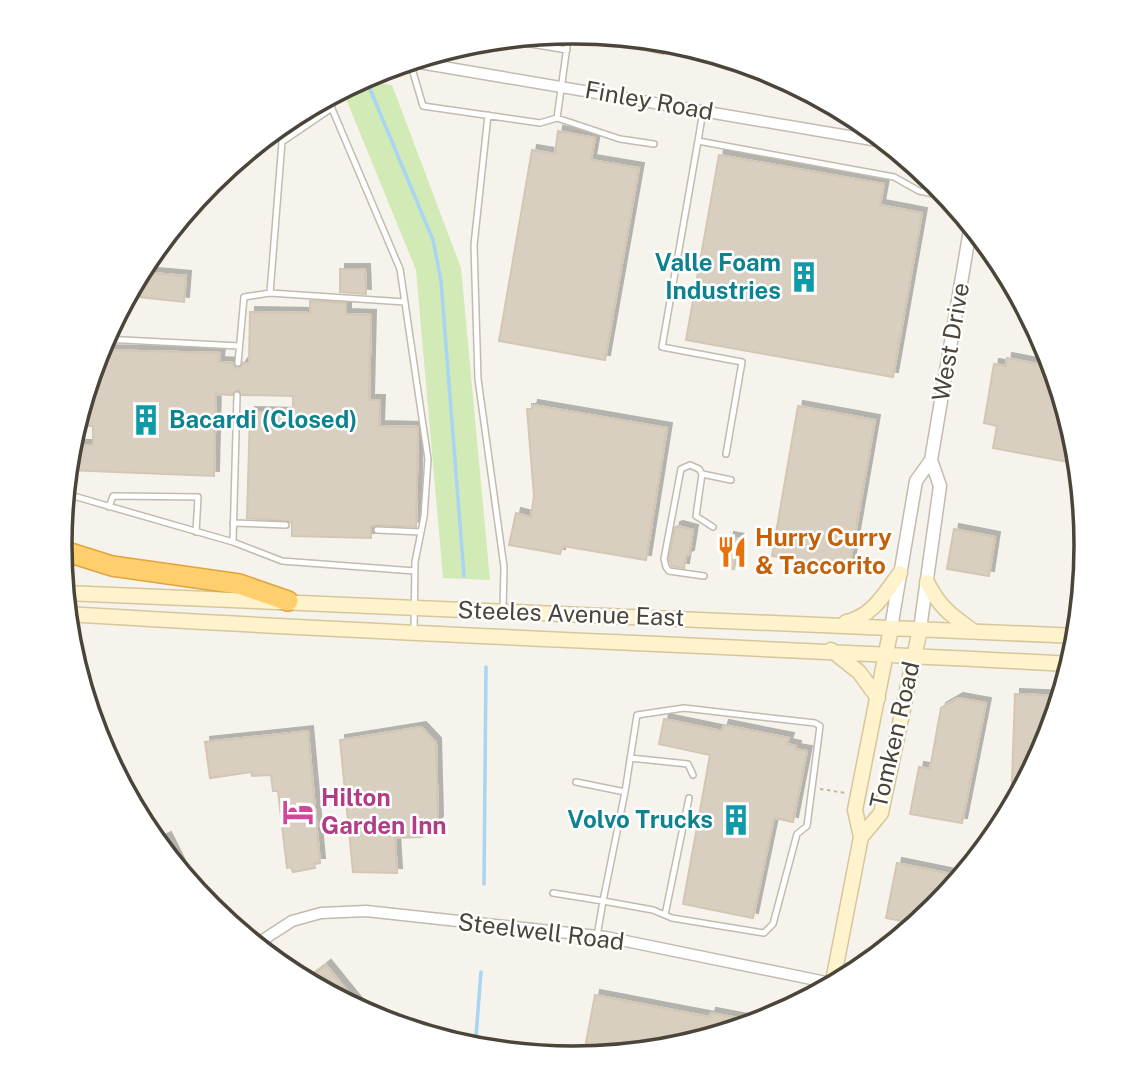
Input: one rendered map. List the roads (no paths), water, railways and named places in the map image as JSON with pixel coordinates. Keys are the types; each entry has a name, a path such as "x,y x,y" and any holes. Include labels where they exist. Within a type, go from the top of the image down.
{"highway":[{"path":"72,554 111,566 239,584 288,601"}],"main road":[{"path":"832,625 858,620 875,606 900,573"},
{"path":"927,582 935,599 945,610 973,631"},
{"name":"Steeles Avenue East","path":"75,593 1066,635"},
{"name":"Steeles Avenue East","path":"78,615 414,634 831,650 1061,663"},
{"name":"Tomken Road","path":"836,971 861,836 855,810 891,628"},
{"name":"Tomken Road","path":"861,836 881,813 920,629"},
{"path":"831,650 859,672 878,698"}],"street":[{"name":"Finley Road","path":"431,65 870,140"},
{"name":"West Drive","path":"891,628 916,481 931,460 969,237"},
{"name":"West Drive","path":"920,629 940,486 931,460"},
{"name":"Steelwell Road","path":"264,939 292,921 341,911 366,911 597,936 819,982"}],"lane":[{"path":"557,118 568,44"},
{"path":"540,45 567,50"},
{"path":"412,70 423,106 540,123 557,118 620,139 654,144"},
{"path":"270,293 282,142 332,108 400,269 428,459 415,571 414,634"},
{"path":"703,111 662,347 742,362 726,454"},
{"path":"488,115 474,246 477,365 504,567 503,612"},
{"path":"698,141 894,177 919,191 930,193"},
{"path":"238,363 244,297 270,293 405,302"},
{"path":"116,340 239,346"},
{"path":"233,542 237,395"},
{"path":"704,576 669,571 664,559 681,469 690,465 699,469 702,474 696,516 713,527"},
{"path":"702,474 731,480"},
{"path":"109,507 113,496 198,497 196,532"},
{"path":"75,497 233,542 282,561 415,571"},
{"path":"233,523 286,525"},
{"path":"377,530 421,532"},
{"path":"554,893 603,901 653,909 665,915 764,933 773,925 797,834 807,826 820,726 815,723 684,708 637,715 625,792 603,901 597,936"},
{"path":"630,758 688,764 693,775"},
{"path":"576,782 625,792"},
{"path":"665,915 689,798"}],"waterway":[{"path":"369,87 433,240 441,281 464,576"},
{"path":"484,884 486,667"},
{"path":"476,1037 481,972"}],"place":[{"name":"Valle Foam Industries","path":"804,277"},
{"name":"Bacardi (Closed)","path":"146,420"},
{"name":"Hurry Curry & Taccorito","path":"732,552"},
{"name":"Hilton Garden Inn","path":"298,812"},
{"name":"Volvo Trucks","path":"736,820"}]}
